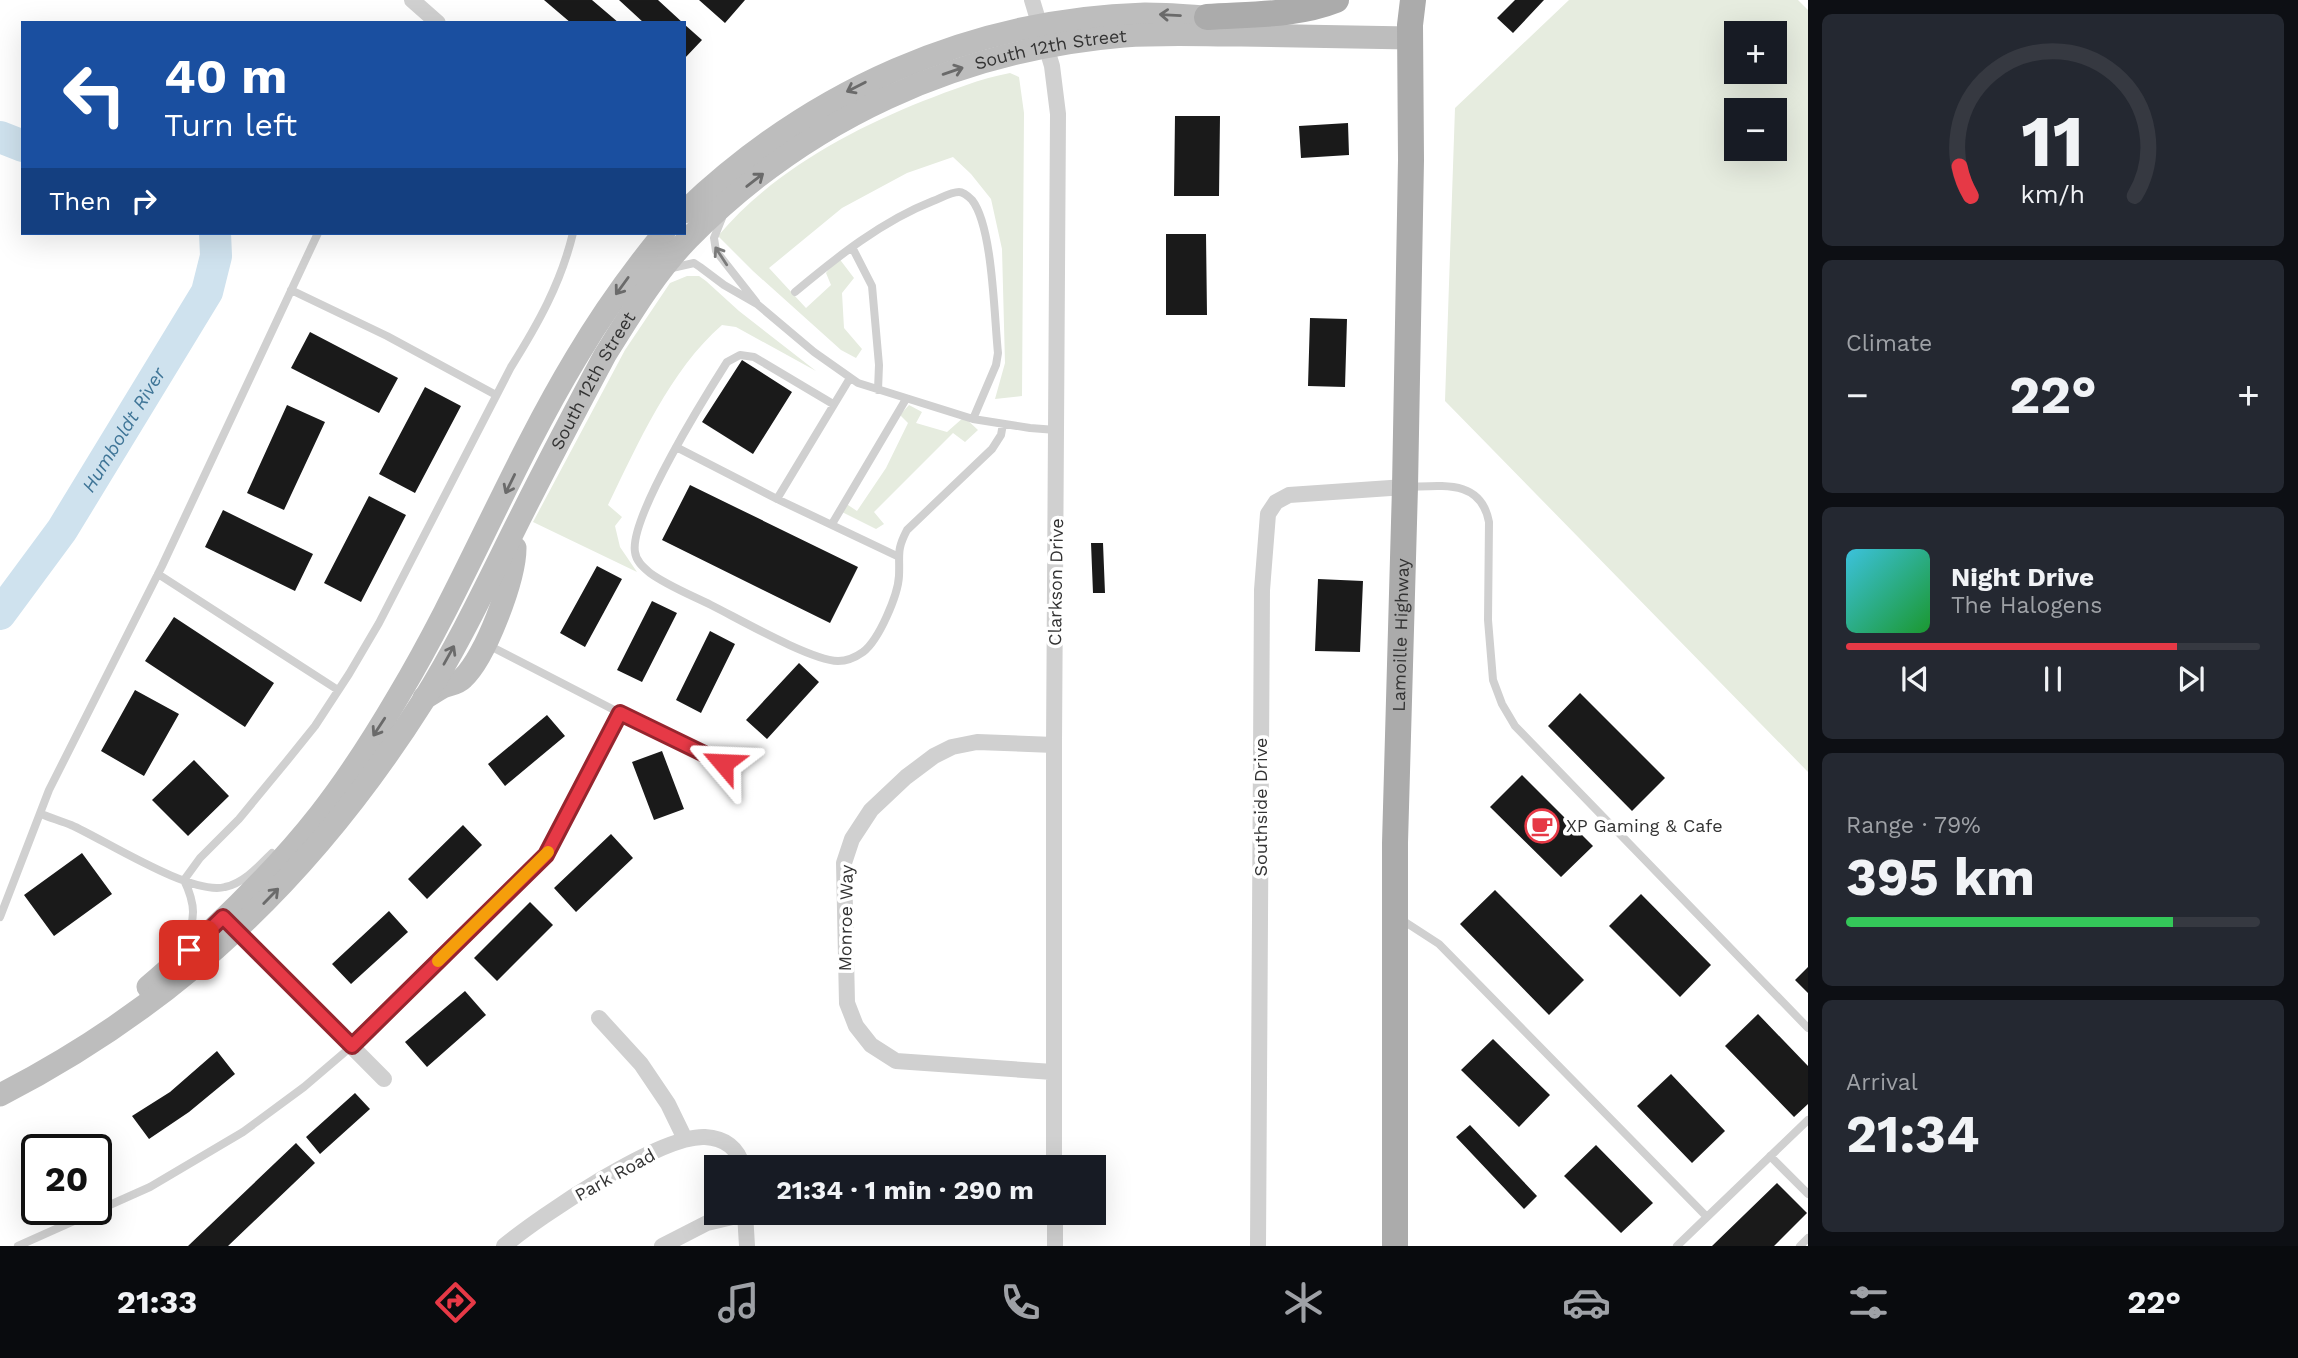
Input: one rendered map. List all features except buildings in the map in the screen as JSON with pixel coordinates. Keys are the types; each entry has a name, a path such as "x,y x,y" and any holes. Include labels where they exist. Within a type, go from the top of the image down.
{"main road":[{"path":"1207,17 1279,12 1321,6 1336,0"},
{"name":"Lamoille Highway","path":"1395,1246 1395,844 1411,160 1411,21 1399,0"},
{"name":"South 12th Street","path":"686,234 820,133 871,104 1085,19 1135,15 1411,21"},
{"name":"South 12th Street","path":"686,210 742,160 779,133 835,98 929,55 1043,36 1104,38 1411,21"},
{"name":"South 12th Street","path":"0,1095 99,1039 145,1007 230,924 341,785 399,695 463,579 552,399 616,295 662,235"},
{"name":"South 12th Street","path":"0,1084 86,1034 125,1007 172,966 230,924 300,866 342,816 382,763 424,698 481,598 605,355 682,237"},
{"path":"424,698 460,681 486,643 502,604 515,553 515,527"}],"street":[{"path":"412,0 430,20"},
{"name":"Clarkson Drive","path":"1031,0 1052,66 1058,114 1054,1155"},
{"name":"Southside Drive","path":"1258,1246 1262,590 1268,514 1276,502 1289,495 1405,487"},
{"name":"Monroe Way","path":"1053,1073 896,1060 871,1045 856,1026 847,1003 844,863 852,839 871,810 906,777 934,756 952,747 977,742 1054,745"},
{"path":"230,924 384,1079"},
{"path":"599,1018 641,1064 668,1104 685,1139"},
{"name":"Park Road","path":"504,1246 527,1227 594,1183 685,1139 704,1137 724,1140 738,1155"},
{"path":"662,1246 704,1225"},
{"path":"746,1225 747,1246"},
{"path":"1055,1225 1055,1246"}],"lane":[{"path":"796,292 852,247 923,205 959,192 966,194 972,201 984,229 998,353 996,365 973,419"},
{"path":"730,200 714,245 719,257 757,304"},
{"path":"0,917 49,790 158,574 317,235"},
{"path":"184,880 200,858 259,797 315,726 379,624 510,367 537,327 554,291 572,235"},
{"path":"852,247 872,286 879,365 878,390"},
{"path":"658,276 677,266 694,263 757,304 850,378 878,390 973,419 1056,430"},
{"path":"291,290 387,336 496,395"},
{"path":"833,404 754,357 740,355 727,362 676,447 643,513 634,541 635,555 641,565 663,581 785,642 839,661 863,652 870,644 894,598 899,575 897,556 907,530 992,449 1001,435 1003,424"},
{"path":"777,499 850,378"},
{"path":"832,524 906,399"},
{"path":"676,447 897,556"},
{"path":"1405,487 1448,486 1464,489 1476,496 1486,507 1489,522 1488,620 1493,680 1502,704 1515,726 1808,1028"},
{"path":"158,574 338,690"},
{"path":"486,643 723,763"},
{"path":"18,1246 150,1187 243,1132 304,1087 352,1046 546,855 620,713"},
{"path":"283,843 341,785"},
{"path":"41,814 72,825 184,880 209,889 223,888 246,877 276,850"},
{"path":"172,966 191,930 194,917 193,898 184,880"},
{"path":"1395,916 1439,944 1707,1217"},
{"path":"1677,1246 1808,1120"},
{"path":"1770,1156 1808,1194"},
{"path":"1800,1246 1808,1238"}],"shaded area":[{"path":"1569,0 1798,0 1808,10 1808,772 1445,401 1455,108"},
{"path":"1010,73 1019,77 1024,113 1022,396 995,399 1005,363 1002,249 991,199 953,157 907,173 842,208 769,268 806,308 831,285 826,273 838,257 854,278 842,293 844,328 862,349 856,358 841,350 718,236 762,193 812,156 839,140 923,101"},
{"path":"687,276 699,276 706,281 739,311 816,371 736,327 722,325 703,343 657,409 608,505 622,517 615,526 620,547 637,572 533,522 625,350 670,283"},
{"path":"909,405 922,412 916,423 947,432 964,417 978,430 965,442 953,433 874,512 884,524 876,529 840,511 845,503 857,511 886,468 908,423 900,415"}],"waterway":[{"name":"Humboldt River","path":"0,137 21,145"},
{"name":"Humboldt River","path":"0,614 62,530 207,292 216,256 215,235"}],"slow traffic":[{"path":"438,961 548,852"}],"place":[{"name":"XP Gaming & Cafe","path":"1542,826"}],"route":[{"path":"189,950 223,917 352,1046 546,855 620,713 723,763"}]}
